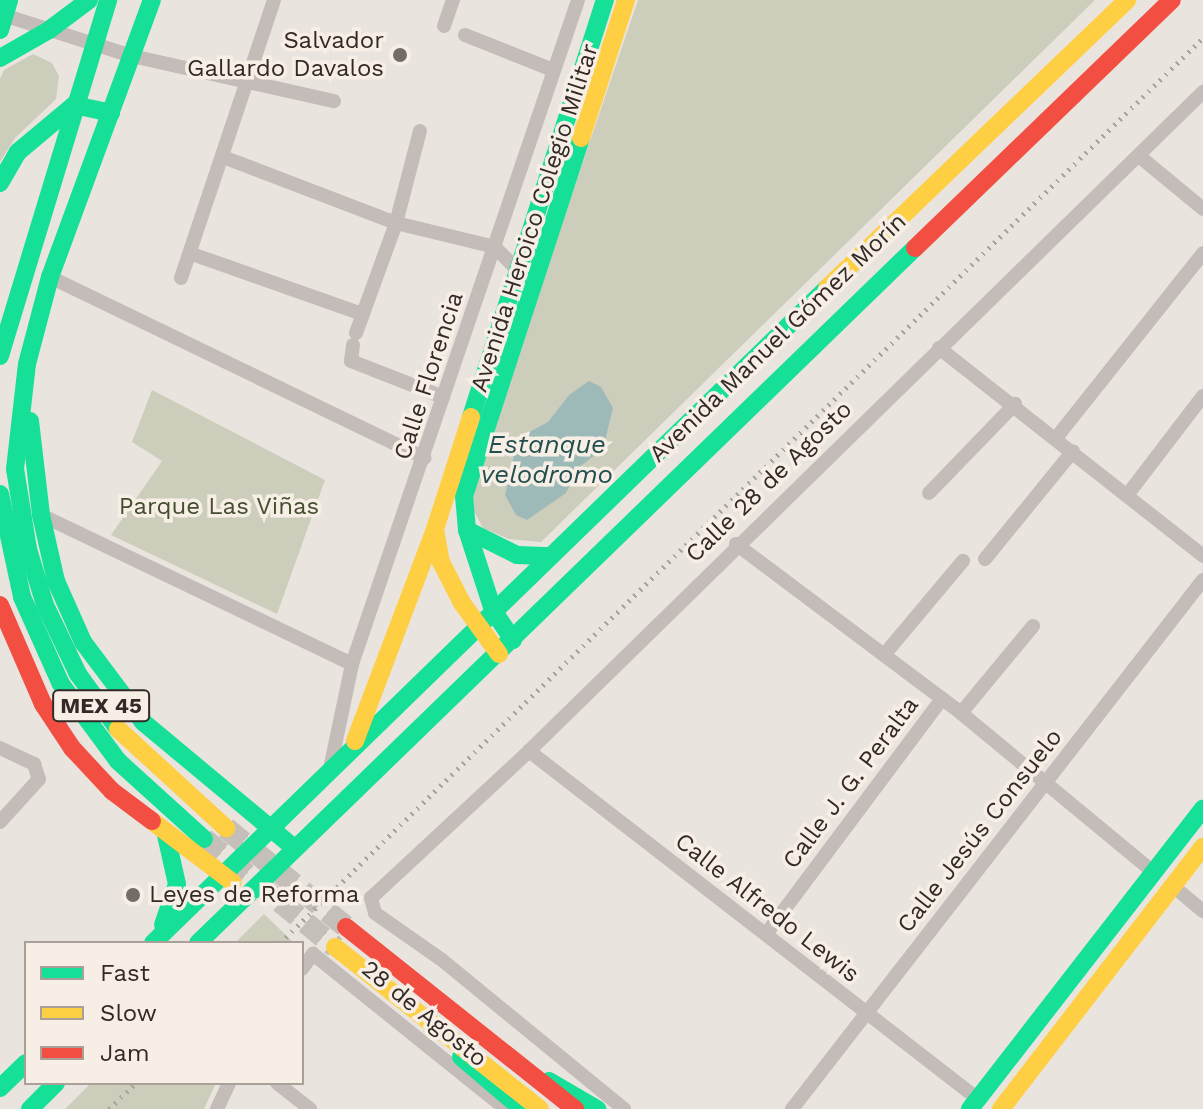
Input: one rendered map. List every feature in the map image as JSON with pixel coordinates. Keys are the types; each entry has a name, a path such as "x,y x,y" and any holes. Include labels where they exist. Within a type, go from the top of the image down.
{"main road":[{"path":"0,58 49,30 89,0"},
{"path":"0,356 2,328 108,0"},
{"name":"MEX 45","path":"152,0 50,277 27,364 15,469 28,549 58,639 124,737 226,828"},
{"name":"Avenida Heroico Colegio Militar","path":"353,746 435,529 520,273 605,0"},
{"name":"Avenida Heroico Colegio Militar","path":"506,647 467,530 464,496 626,0"},
{"name":"Avenida Manuel Gómez Morín","path":"155,941 268,826 1127,0"},
{"name":"Avenida Manuel Gómez Morín","path":"200,941 1172,0"},
{"path":"74,105 111,113"},
{"path":"0,183 18,152 74,105"},
{"path":"899,267 892,248 897,238 954,181 965,158"},
{"path":"27,364 41,515 56,581 83,642 111,683 167,746 294,848"},
{"name":"MEX 45","path":"0,494 22,597 61,684 118,761 204,839"},
{"path":"435,529 441,562 477,625 506,647"},
{"path":"467,530 517,555 551,556"},
{"path":"0,605 23,663 72,748 112,791 166,835 248,894"},
{"path":"974,1104 1203,809"},
{"path":"155,941 177,884 166,835"},
{"path":"1001,1109 1203,847"},
{"path":"346,927 575,1109"},
{"path":"335,947 540,1109"},
{"path":"450,1040 463,1061 522,1109"},
{"path":"0,1088 24,1065"},
{"path":"527,1072 597,1109"},
{"path":"30,1109 54,1085"}],"street":[{"path":"181,278 192,254 274,0"},
{"path":"444,26 453,0"},
{"name":"Calle Florencia","path":"330,768 352,664 425,458 578,0"},
{"path":"3,15 132,56 334,101"},
{"path":"465,35 553,70"},
{"name":"Calle 28 de Agosto","path":"624,1109 370,905 371,898 529,751 736,544 1203,92"},
{"path":"420,131 396,223 362,314 351,361 443,397"},
{"path":"1139,156 1203,209"},
{"path":"223,157 396,223 495,247 520,273"},
{"path":"1056,438 1203,253"},
{"path":"192,254 362,314"},
{"path":"50,277 425,458"},
{"path":"939,348 1015,404 1203,556"},
{"path":"1128,494 1203,396"},
{"path":"929,493 1015,404"},
{"path":"985,559 1073,451"},
{"path":"41,515 352,664"},
{"path":"736,544 961,713 1153,872"},
{"path":"884,655 963,561"},
{"name":"Calle Jesús Consuelo","path":"792,1109 1203,580"},
{"path":"961,713 1033,626"},
{"name":"Calle J. G. Peralta","path":"766,934 942,699"},
{"path":"0,748 34,764 39,779 0,822"},
{"name":"Calle Alfredo Lewis","path":"529,751 766,934 974,1104"},
{"path":"1173,886 1203,911"},
{"name":"28 de Agosto","path":"304,966 313,954 506,1109"},
{"path":"217,1109 228,1085"},
{"path":"280,1085 310,1109"}],"green space":[{"path":"638,0 1095,0 541,542 509,539 483,528 468,500"},
{"path":"33,54 52,63 59,76 56,99 15,138 0,162 0,79 4,70"},
{"name":"Parque Las Viñas","path":"152,390 325,480 277,614 111,535 162,461 132,442"},
{"path":"264,914 292,941 237,941"},
{"path":"89,1085 215,1085 204,1109 65,1109"}],"water":[{"name":"Estanque velodromo","path":"589,381 601,387 613,408 603,449 578,468 566,493 527,520 516,515 505,495 518,438 548,422 569,395"}],"tunnel":[{"path":"226,828 346,927"},
{"path":"204,839 335,947"}],"railway":[{"path":"282,941 1203,38"},
{"path":"109,1109 134,1085"}],"traffic: fast":[{"path":"0,30 9,0"},
{"path":"49,30 89,0"},
{"path":"0,356 108,0"},
{"path":"118,729 78,674 45,605 28,549 15,469 27,364 50,277 152,0"},
{"path":"471,417 605,0"},
{"path":"0,58 49,30"},
{"path":"0,183 18,152 74,105 111,113"},
{"path":"513,640 493,610 467,530 464,496 581,138"},
{"path":"200,941 915,248"},
{"path":"155,941 827,288"},
{"path":"30,421 41,515 56,581 83,642 143,722 294,848"},
{"path":"0,494 22,597 61,684 118,761 204,839"},
{"path":"467,530 517,555 551,556"},
{"path":"970,1109 1203,809"},
{"path":"163,925 177,884 166,835"},
{"path":"461,1057 522,1109"},
{"path":"0,1088 24,1065"},
{"path":"549,1081 597,1109"},
{"path":"30,1109 54,1085"}],"traffic: slow":[{"path":"581,138 626,0"},
{"path":"827,288 1127,0"},
{"path":"471,417 435,529 441,562 462,603 499,654"},
{"path":"355,741 435,529"},
{"path":"118,729 226,828"},
{"path":"152,821 232,882"},
{"path":"1001,1109 1203,847"},
{"path":"335,947 540,1109"}],"traffic: jam":[{"path":"915,248 1172,0"},
{"path":"0,605 43,704 72,748 112,791 152,821"},
{"path":"346,927 575,1109"}],"place":[{"name":"Salvador Gallardo Davalos","path":"400,55"},
{"name":"Leyes de Reforma","path":"133,895"}]}
